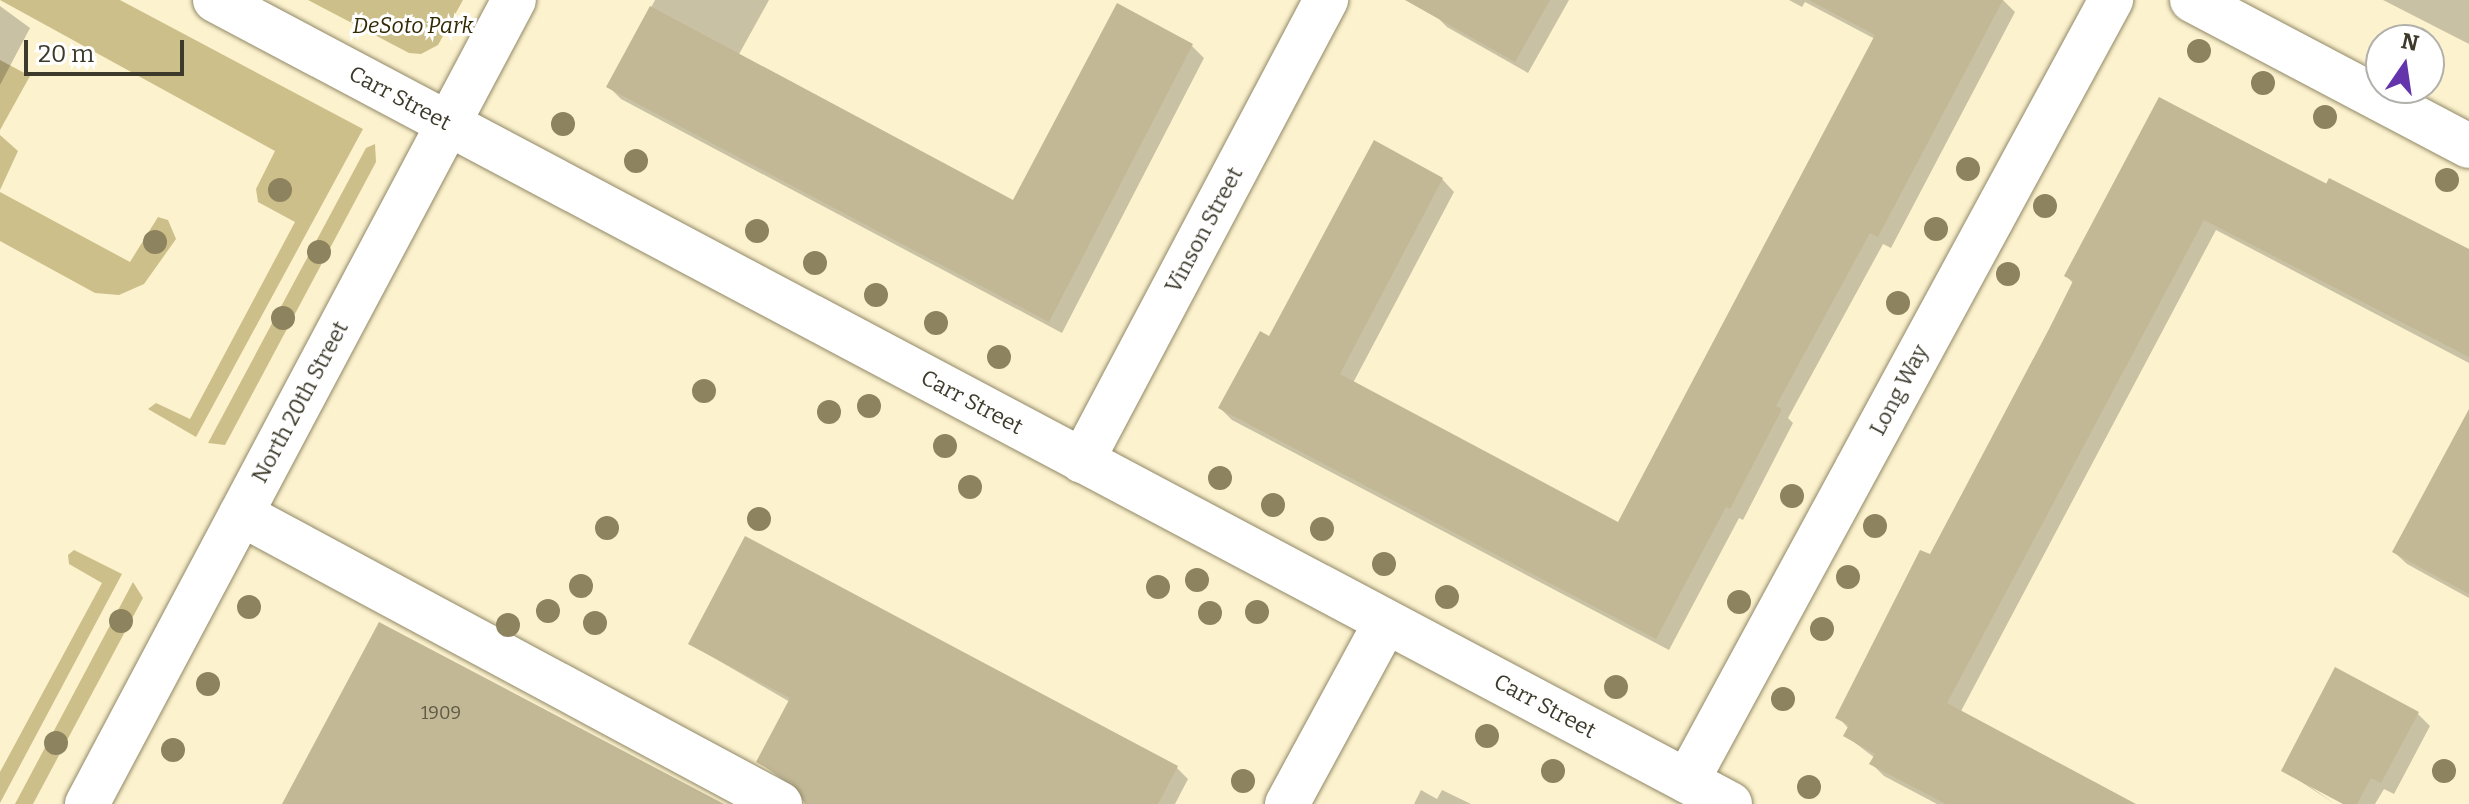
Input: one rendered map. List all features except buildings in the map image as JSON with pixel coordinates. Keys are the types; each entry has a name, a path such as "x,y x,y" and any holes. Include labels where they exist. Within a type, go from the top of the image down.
{"street":[{"name":"Carr Street","path":"215,0 1730,804"},
{"name":"North 20th Street","path":"87,804 514,0"},
{"name":"Vinson Street","path":"1082,461 1326,0"},
{"name":"Long Way","path":"1687,781 2111,0"},
{"path":"2192,0 2469,146"},
{"path":"241,514 780,804"},
{"path":"1287,804 1386,622"}],"green space":[{"path":"0,0 120,0 363,129 196,437 148,409 156,403 190,419 295,222 258,202 256,189 275,151"},
{"name":"DeSoto Park","path":"308,0 463,0 438,45 421,54 409,53"},
{"path":"0,60 30,76 0,130"},
{"path":"0,135 18,151 0,190"},
{"path":"375,144 376,162 225,445 208,443 366,148"},
{"path":"0,192 130,262 158,217 168,220 176,239 144,284 119,295 95,293 0,241"},
{"path":"74,550 122,574 0,803 0,772 102,583 69,564 68,555"},
{"path":"133,582 143,598 33,804 15,804"}]}
